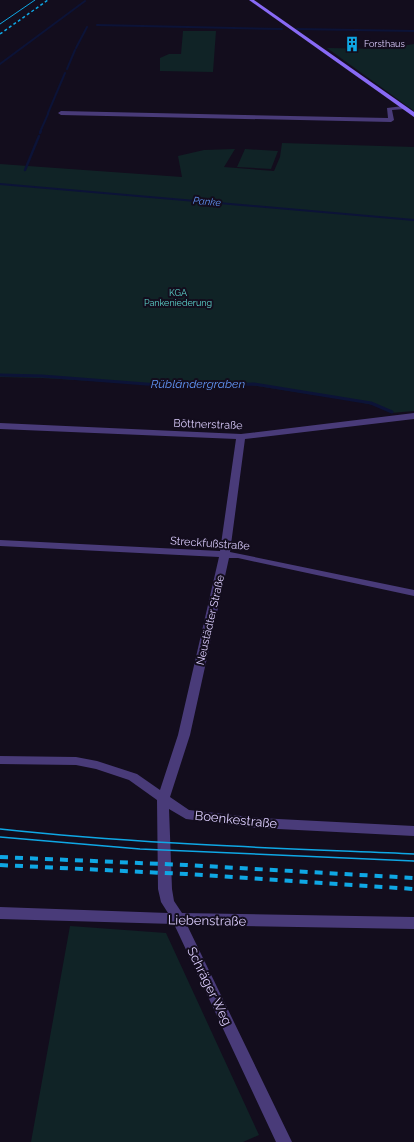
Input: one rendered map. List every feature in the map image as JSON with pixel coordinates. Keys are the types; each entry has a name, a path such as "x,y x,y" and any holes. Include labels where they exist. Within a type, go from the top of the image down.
{"main road":[{"path":"251,0 414,115"}],"street":[{"path":"61,114 391,120 389,109 403,108"},
{"name":"Böttnerstraße","path":"0,426 241,436 414,416"},
{"name":"Neustädter Straße","path":"163,800 184,735 226,554 241,436"},
{"name":"Streckfußstraße","path":"0,544 238,555 414,593"},
{"name":"Boenkestraße","path":"0,760 76,761 96,765 133,777 163,800 186,814 259,823 414,831"},
{"name":"Schräger Weg","path":"163,800 164,889 168,902 284,1142"},
{"name":"Liebenstraße","path":"0,913 178,920 414,923"}],"green space":[{"path":"183,31 216,31 213,72 160,71 160,58 169,54 181,54"},
{"path":"414,44 414,111 327,48 383,49"},
{"name":"KGA Pankeniederung","path":"282,143 414,147 414,411 391,413 378,406 354,401 238,383 177,386 0,377 0,164 182,177 178,156 204,150 235,149 224,167 274,171 280,157"},
{"path":"245,149 278,151 271,169 237,167"},
{"path":"70,926 166,933 259,1135 243,1142 31,1142"}],"water":[{"name":"Panke","path":"0,183 414,219 414,221 0,185"}],"waterway":[{"path":"0,64 85,1"},
{"path":"97,25 282,29"},
{"path":"76,48 87,27"},
{"path":"297,29 414,31"},
{"path":"67,69 75,50"},
{"path":"48,113 65,73"},
{"path":"40,132 48,114"},
{"path":"25,170 39,136"},
{"name":"Rübländergraben","path":"0,375 42,376 172,386 254,384 371,403 392,412"}],"tram line":[{"path":"0,24 35,0"},
{"path":"0,829 155,842 414,854"},
{"path":"0,837 140,849 414,861"}],"railway":[{"path":"0,34 48,0"},
{"path":"0,857 186,865 414,878"},
{"path":"0,865 186,874 414,889"}],"place":[{"name":"Forsthaus","path":"352,44"}]}
